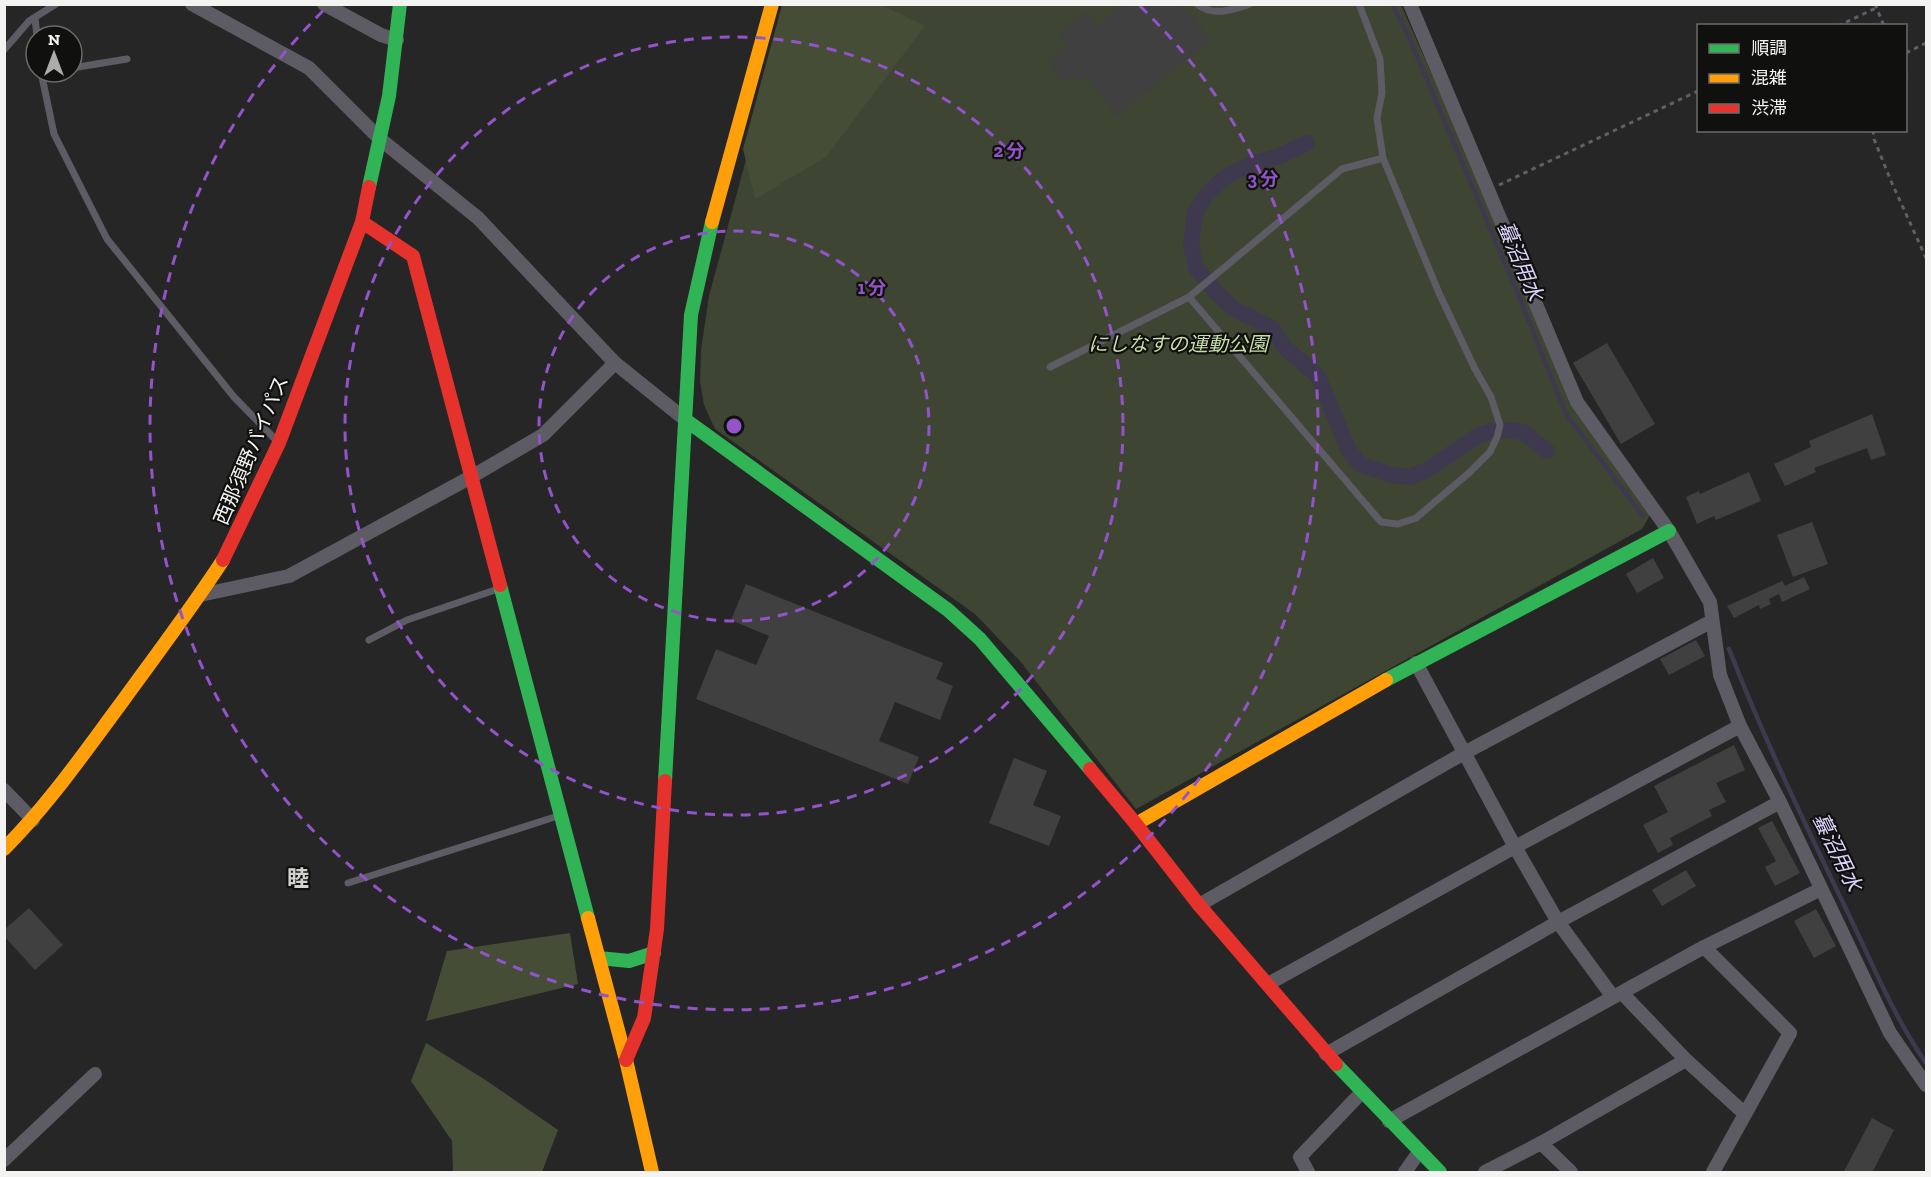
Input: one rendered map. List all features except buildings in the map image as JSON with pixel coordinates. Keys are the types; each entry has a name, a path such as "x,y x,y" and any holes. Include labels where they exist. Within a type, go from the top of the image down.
{"main road":[{"name":"西那須野バイパス","path":"4,849 33,820 65,780 200,595 229,551 279,443 362,222 380,139 397,40 400,4"},
{"path":"626,1060 644,1018 654,953 692,315 707,242 772,4"},
{"path":"362,222 413,256 626,1060 652,1173"},
{"path":"687,422 948,610 980,639 1136,824 1199,905 1326,1054 1440,1173"},
{"path":"1136,824 1416,663 1669,531"},
{"path":"599,958 629,961 654,953"}],"street":[{"path":"192,4 309,68 380,139 478,218 615,363 687,422"},
{"path":"324,4 397,40"},
{"path":"1410,4 1577,402 1669,531 1710,602 1720,675 1740,726 1780,802 1890,1033 1926,1085"},
{"path":"200,595 289,576 471,477 543,435 615,363"},
{"path":"1199,905 1464,753 1712,621"},
{"path":"1416,663 1558,922 1618,995 1745,1114"},
{"path":"1268,984 1740,726"},
{"path":"4,790 33,820"},
{"path":"1326,1054 1558,922 1780,802"},
{"path":"1389,1121 1704,947 1821,889"},
{"path":"1704,947 1790,1033 1713,1173"},
{"path":"1485,1173 1686,1060"},
{"path":"4,1160 95,1074"},
{"path":"1308,1173 1300,1157 1362,1092"},
{"path":"1541,1143 1571,1173"},
{"path":"1405,1173 1419,1152"}],"lane":[{"path":"4,50 29,21 56,4"},
{"path":"1197,4 1199,7 1221,13 1250,4"},
{"path":"1189,297 1381,522 1398,524 1416,518 1490,452 1500,425 1491,397 1439,293 1383,158 1377,118 1382,93 1380,58 1359,4"},
{"path":"35,18 36,24"},
{"path":"84,66 127,58"},
{"path":"43,84 54,134 107,239 234,397 279,443"},
{"path":"1050,367 1189,297 1342,169 1383,158"},
{"path":"369,640 407,620 501,588"},
{"path":"348,883 561,815"}],"path":[{"path":"1842,24 1876,6 1883,24"},
{"path":"1907,52 1926,43"},
{"path":"1488,190 1697,91"},
{"path":"1873,132 1874,140 1891,181 1926,258"}],"green space":[{"path":"782,5 882,5 925,26 826,157 755,199 743,149"},
{"name":"にしなすの運動公園","path":"788,5 1401,5 1466,151 1572,406 1650,515 1642,529 1136,809 1020,661 975,614 715,429 704,405 700,381 701,350 709,296"},
{"path":"570,933 578,984 426,1021 447,951"},
{"path":"426,1043 487,1081 558,1130 542,1172 453,1172 452,1141 411,1081"}],"waterway":[{"name":"蟇沼用水","path":"1392,4 1408,35 1518,294 1566,414 1643,516"},
{"path":"1307,143 1225,177 1206,195 1195,213 1191,245 1196,268 1233,308 1273,329 1284,347 1318,376 1349,451 1360,464 1392,475 1410,477 1427,470 1479,435 1493,431 1511,430 1525,433 1547,451"},
{"name":"蟇沼用水","path":"1729,649 1786,782 1875,970 1894,1009 1926,1063"}],"traffic: fast":[{"path":"369,187 389,96 400,4"},
{"path":"665,781 691,315 712,222"},
{"path":"687,421 948,610 980,639 1090,769"},
{"path":"1386,680 1669,531"},
{"path":"500,585 588,918"},
{"path":"599,958 629,961 654,953"},
{"path":"1336,1064 1440,1172"}],"traffic: slow":[{"path":"712,222 772,4"},
{"path":"4,849 36,814 80,759 223,560"},
{"path":"1136,824 1386,680"},
{"path":"588,918 626,1060 652,1172"}],"traffic: jam":[{"path":"223,560 279,443 362,222 369,187"},
{"path":"362,222 413,256 500,585"},
{"path":"1090,769 1199,905 1336,1064"},
{"path":"626,1060 644,1018 657,929 665,781"}],"district":[{"name":"睦","path":"298,878"}]}
